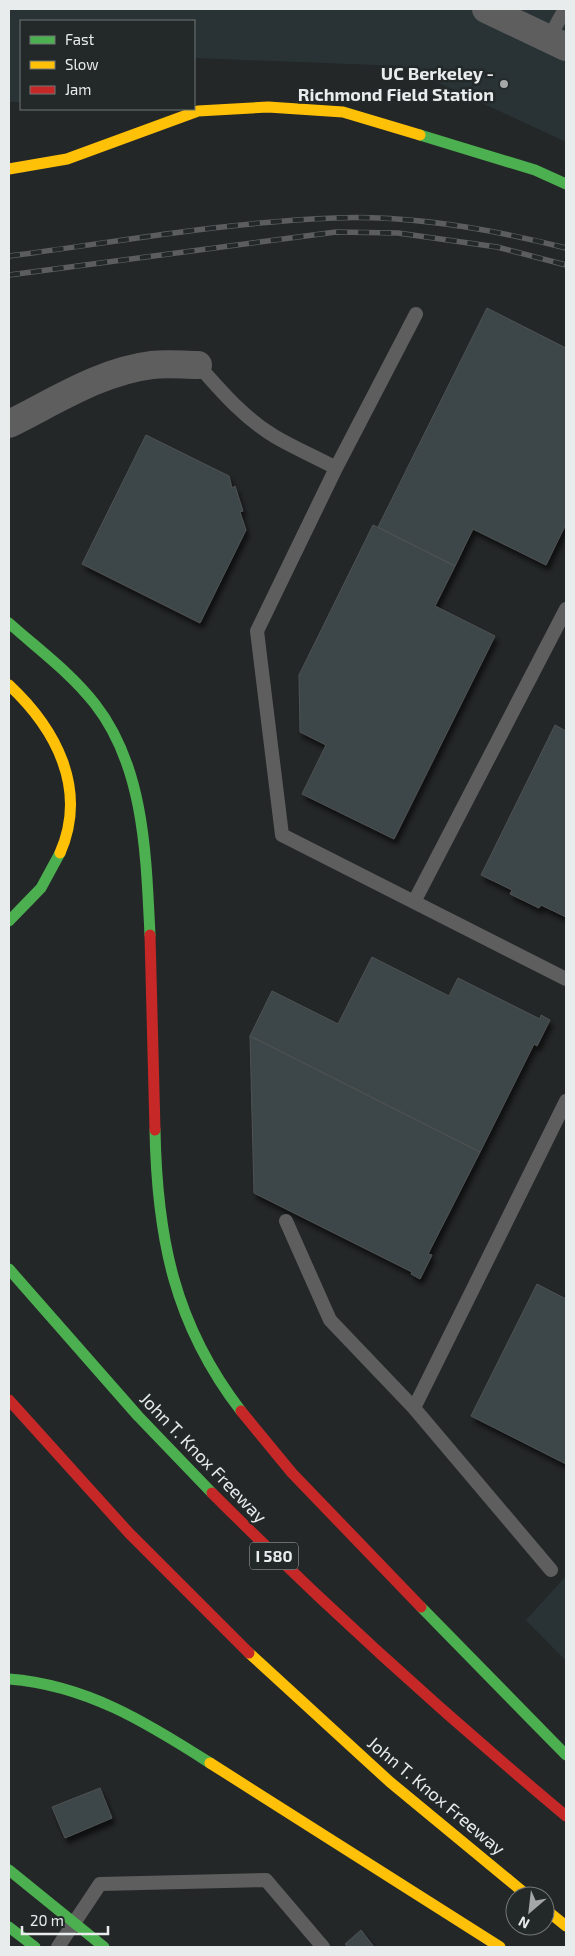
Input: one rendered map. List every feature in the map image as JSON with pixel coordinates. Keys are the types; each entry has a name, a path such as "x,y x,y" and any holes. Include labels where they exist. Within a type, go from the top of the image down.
{"main road":[{"path":"9,169 66,159 198,111 268,107 343,112 535,170 566,184"},
{"path":"9,623 78,686 103,714 121,748 132,777 141,824 148,886 156,1161 161,1224 174,1286 197,1342 229,1396 269,1447 471,1660 566,1755"},
{"path":"9,685 38,714 51,733 63,756 71,800 69,823 55,865 29,904 9,922"},
{"name":"John T. Knox Freeway","path":"9,1269 161,1441 263,1545 388,1664 484,1748 566,1816"},
{"name":"John T. Knox Freeway","path":"9,1400 104,1505 278,1680 421,1808 516,1886"},
{"path":"9,1679 33,1680 63,1686 91,1697 142,1724 200,1757 500,1947"},
{"path":"9,1870 104,1947"},
{"path":"555,1917 566,1926"},
{"path":"9,1927 36,1947"}],"street":[{"path":"486,9 558,43"},
{"path":"9,424 104,378 127,370 152,365 198,365"}],"lane":[{"path":"558,43 565,9"},
{"path":"416,314 336,468 256,631 282,835 566,979"},
{"path":"198,365 223,393 257,424 275,437 336,468"},
{"path":"414,902 566,609"},
{"path":"414,1408 566,1101"},
{"path":"286,1221 330,1320 414,1408 551,1570"},
{"path":"58,1947 100,1884 266,1880 323,1947"}],"shaded area":[{"name":"UC Berkeley - Richmond Field Station","path":"9,9 566,9 566,142 402,66 195,58 195,20 20,20 20,102 9,102"},
{"path":"566,1576 566,1661 526,1620"}],"building":[{"path":"487,308 566,348 566,524 546,565 473,529 455,566 378,527"},
{"path":"146,435 229,476 232,488 235,486 243,511 240,512 246,530 200,623 82,564"},
{"path":"373,525 455,566 435,606 495,636 394,839 302,794 326,745 300,732 299,675"},
{"path":"555,725 566,731 566,917 541,905 539,908 510,894 512,890 481,875"},
{"path":"372,957 449,996 458,978 540,1019 541,1015 550,1020 537,1046 534,1044 480,1152 250,1036 272,991 338,1024"},
{"path":"250,1036 480,1152 428,1254 432,1255 420,1279 411,1274 412,1272 254,1193"},
{"path":"537,1284 566,1299 566,1464 471,1416"},
{"path":"100,1788 112,1818 65,1838 52,1807"},
{"path":"361,1930 374,1947 348,1947 345,1944"}],"railway":[{"path":"9,256 212,228 335,218 422,221 480,229 566,248"},
{"path":"9,275 336,232 398,233 497,247 566,265"}],"traffic: fast":[{"path":"420,135 535,170 566,184"},
{"path":"9,623 86,693 112,729 124,756 140,814 147,875 150,935"},
{"path":"9,921 41,888 60,853"},
{"path":"155,1130 160,1207 165,1243 174,1278 185,1312 200,1345 218,1378 241,1411"},
{"path":"9,1269 138,1416 212,1493"},
{"path":"421,1607 566,1755"},
{"path":"9,1679 37,1683 90,1697 139,1720 210,1763"},
{"path":"9,1870 104,1947"},
{"path":"9,1927 35,1947"}],"traffic: slow":[{"path":"9,169 67,159 198,111 268,107 343,112 420,135"},
{"path":"9,685 41,721 63,762 69,783 70,806 68,829 60,853"},
{"path":"249,1653 390,1782 516,1886"},
{"path":"210,1763 500,1947"},
{"path":"555,1917 566,1926"}],"traffic: jam":[{"path":"150,935 155,1130"},
{"path":"9,1400 129,1533 249,1653"},
{"path":"241,1411 292,1473 421,1607"},
{"path":"212,1493 385,1658 566,1816"}],"place":[{"name":"UC Berkeley - Richmond Field Station","path":"504,84"}]}
